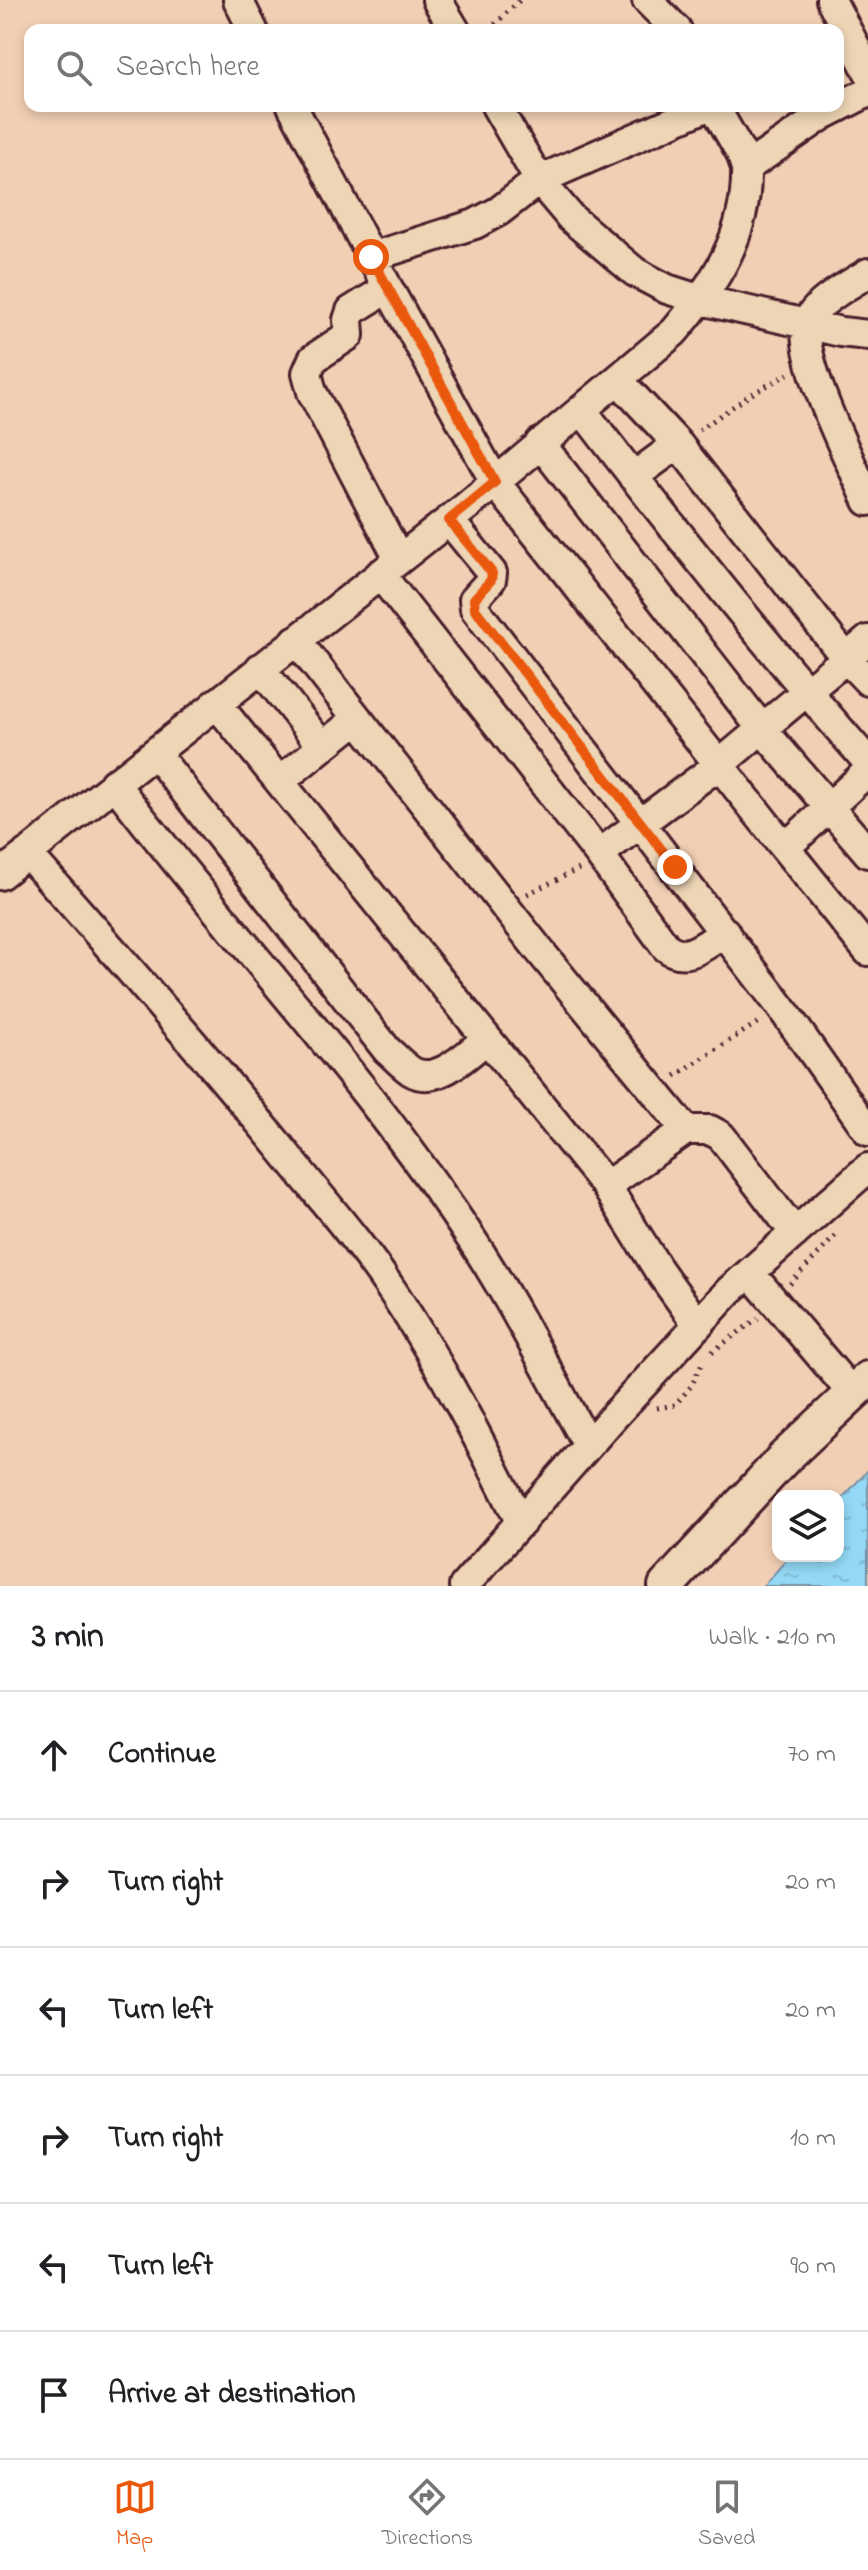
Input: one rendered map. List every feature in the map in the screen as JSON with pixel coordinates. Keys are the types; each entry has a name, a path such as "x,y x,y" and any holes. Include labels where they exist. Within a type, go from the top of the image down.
{"street":[{"path":"238,0 250,24"},
{"path":"437,0 451,24"},
{"path":"647,0 671,24"},
{"path":"831,0 844,24"},
{"path":"844,25 868,71"},
{"path":"844,104 868,92"},
{"path":"295,112 495,482 785,848 864,938"},
{"path":"499,112 539,180 571,218 635,272 667,289 701,300 868,335"},
{"path":"371,257 475,224 499,211 539,180 694,112"},
{"path":"0,875 449,520 674,332 701,300 724,262 738,231 747,197 746,168 741,153 717,112"},
{"path":"746,168 829,112"},
{"path":"868,273 830,297 807,324 810,362 868,501"},
{"path":"388,288 351,311 349,335 313,359 308,366 307,378 389,567 671,951 688,955 725,932"},
{"path":"618,380 678,444 846,658 868,681"},
{"path":"582,410 806,692 868,762"},
{"path":"540,443 762,729 868,853"},
{"path":"633,477 678,444"},
{"path":"449,520 492,573 491,580 474,599 475,609 725,932 868,1131"},
{"path":"296,640 686,1130"},
{"path":"599,854 720,764 868,640"},
{"path":"260,668 322,746"},
{"path":"216,703 606,1186 658,1269 698,1325"},
{"path":"280,781 357,719"},
{"path":"155,753 387,1050 402,1064 413,1073 427,1076 443,1072 487,1039"},
{"path":"785,848 868,771"},
{"path":"114,783 178,867 350,1075 453,1211 498,1279 588,1445"},
{"path":"27,853 125,962 385,1280 456,1394 521,1523"},
{"path":"606,1186 686,1130 710,1130 721,1136 795,1233"},
{"path":"464,1586 698,1325 750,1273 868,1168"},
{"path":"666,1586 785,1457 860,1386 750,1273"}],"path":[{"path":"495,24 520,0"},
{"path":"678,444 750,395 810,362"},
{"path":"509,911 530,891 571,875 599,854"},
{"path":"655,1089 781,1007"},
{"path":"615,1415 675,1405 692,1385 704,1357 754,1322 845,1225"}],"water":[{"path":"868,1470 868,1586 763,1586 785,1562 844,1562 844,1496"}],"route":[{"path":"371,257 495,482 449,520 492,573 491,580 474,599 475,609 675,867"}]}
